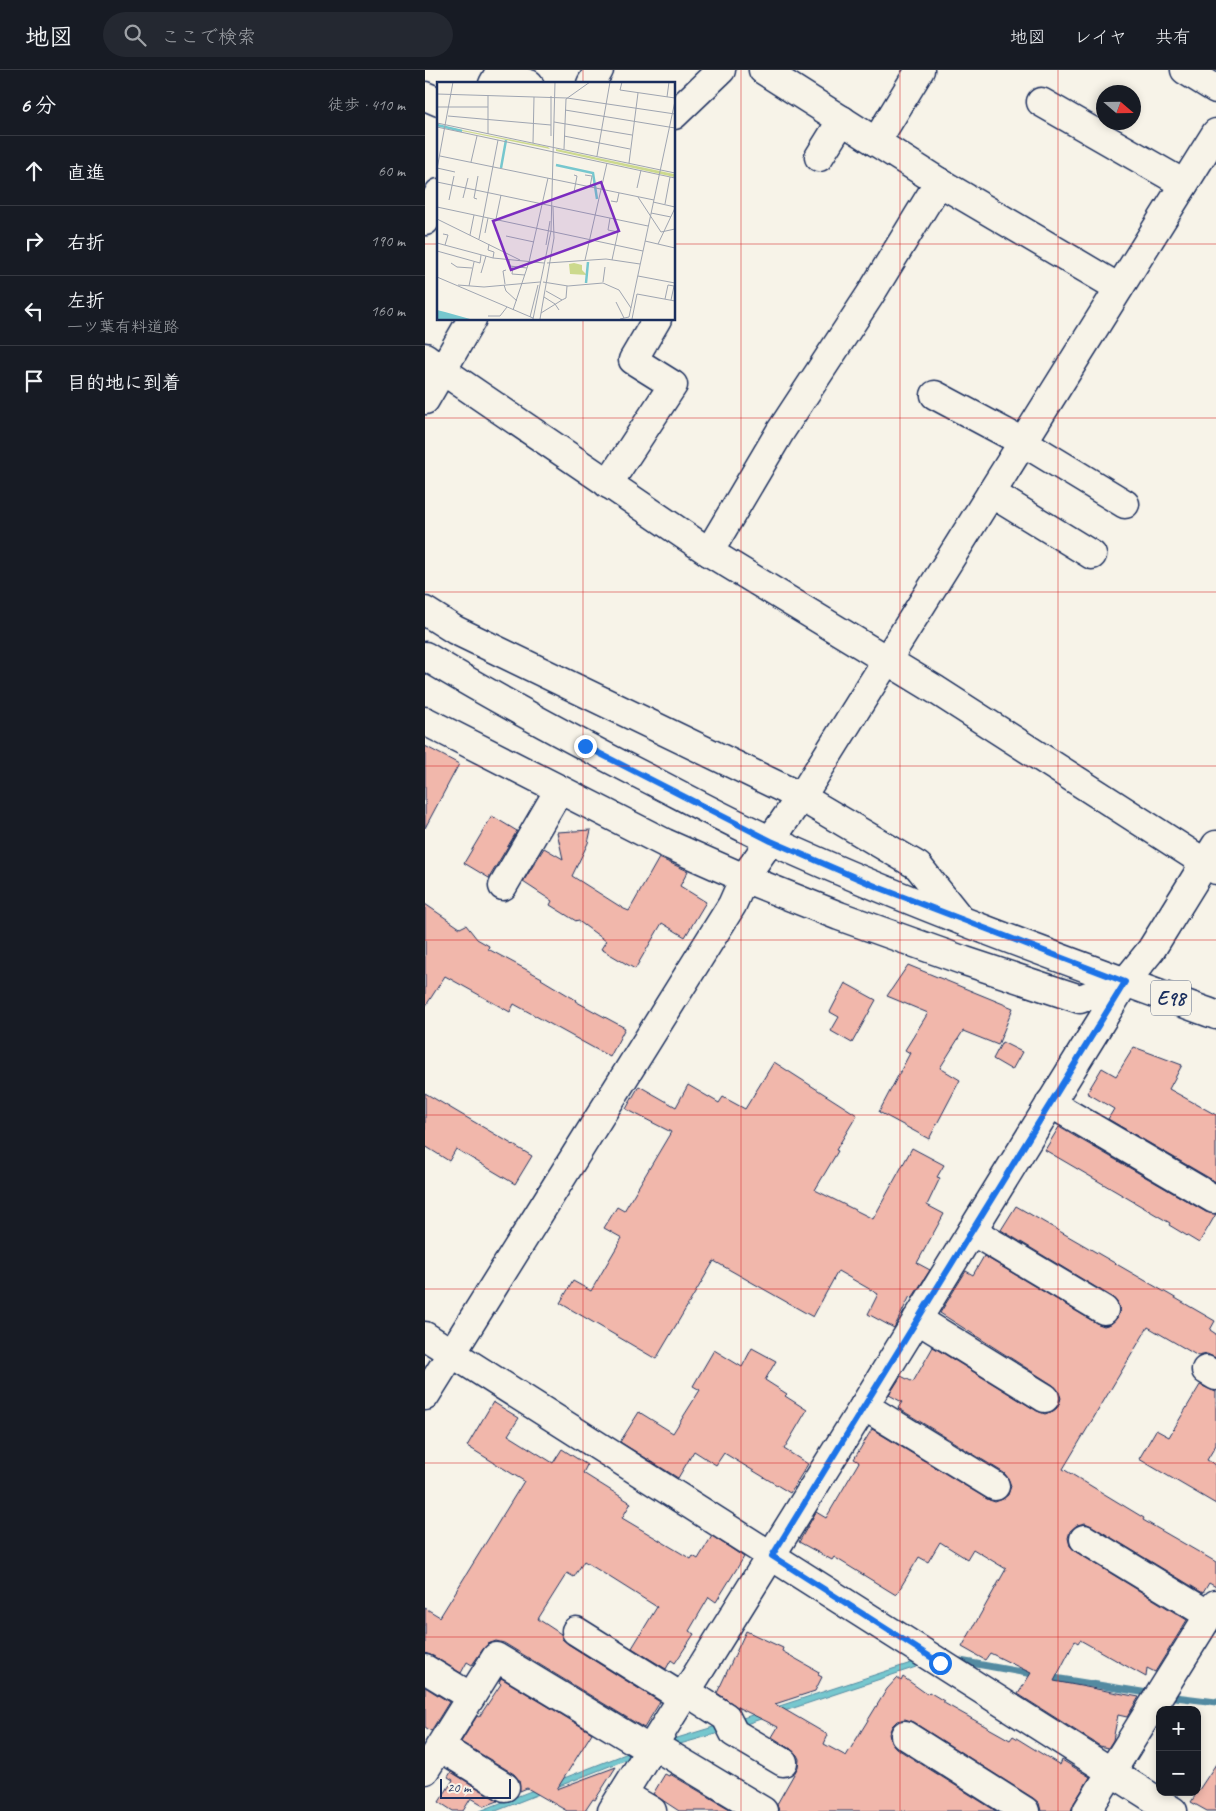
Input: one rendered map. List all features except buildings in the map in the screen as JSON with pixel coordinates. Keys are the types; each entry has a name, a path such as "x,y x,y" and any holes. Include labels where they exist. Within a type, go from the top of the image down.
{"street":[{"path":"592,82 599,70"},
{"path":"675,114 721,70"},
{"path":"763,70 939,182 1119,288"},
{"path":"876,142 920,70"},
{"path":"1185,70 1216,89"},
{"path":"494,82 498,74 523,82"},
{"path":"425,96 437,101"},
{"path":"1041,102 1184,184"},
{"path":"819,157 842,120"},
{"path":"425,1396 731,905 744,878 801,797 1216,133"},
{"path":"709,552 780,432 870,295 939,182"},
{"path":"425,221 437,197"},
{"path":"425,400 433,364 471,320"},
{"path":"608,484 673,385 633,360 656,320"},
{"path":"433,364 709,552 1212,859 1151,950 1125,982 772,1556 618,1802 652,1811"},
{"path":"935,395 1023,442 1125,504"},
{"path":"991,493 1092,555"},
{"path":"425,611 455,630 801,797 918,866 961,920"},
{"name":"E98","path":"425,656 468,682 585,746 771,841 880,888 961,920 1216,1014"},
{"path":"425,721 665,843 744,878 839,916 1080,999 1125,982"},
{"path":"503,886 559,790"},
{"path":"1050,1104 1214,1199"},
{"path":"972,1231 1105,1310"},
{"path":"917,1320 1045,1398"},
{"path":"425,1336 1173,1811"},
{"path":"864,1406 995,1486"},
{"path":"1084,1539 1211,1620 1087,1811"},
{"path":"576,1631 685,1695 727,1717 735,1732 783,1762"},
{"path":"425,1770 496,1657 763,1811"},
{"path":"425,1669 471,1697"},
{"path":"905,1735 1025,1811"},
{"path":"440,1747 505,1787"}],"water":[{"path":"914,1662 916,1667 719,1733 630,1758 496,1811 480,1811 628,1753"}],"waterway":[{"path":"955,1661 1038,1675"},
{"path":"1048,1677 1154,1694"},
{"path":"1167,1696 1216,1702"}],"route":[{"path":"585,746 771,841 880,888 1125,982 772,1556 940,1663"}]}
